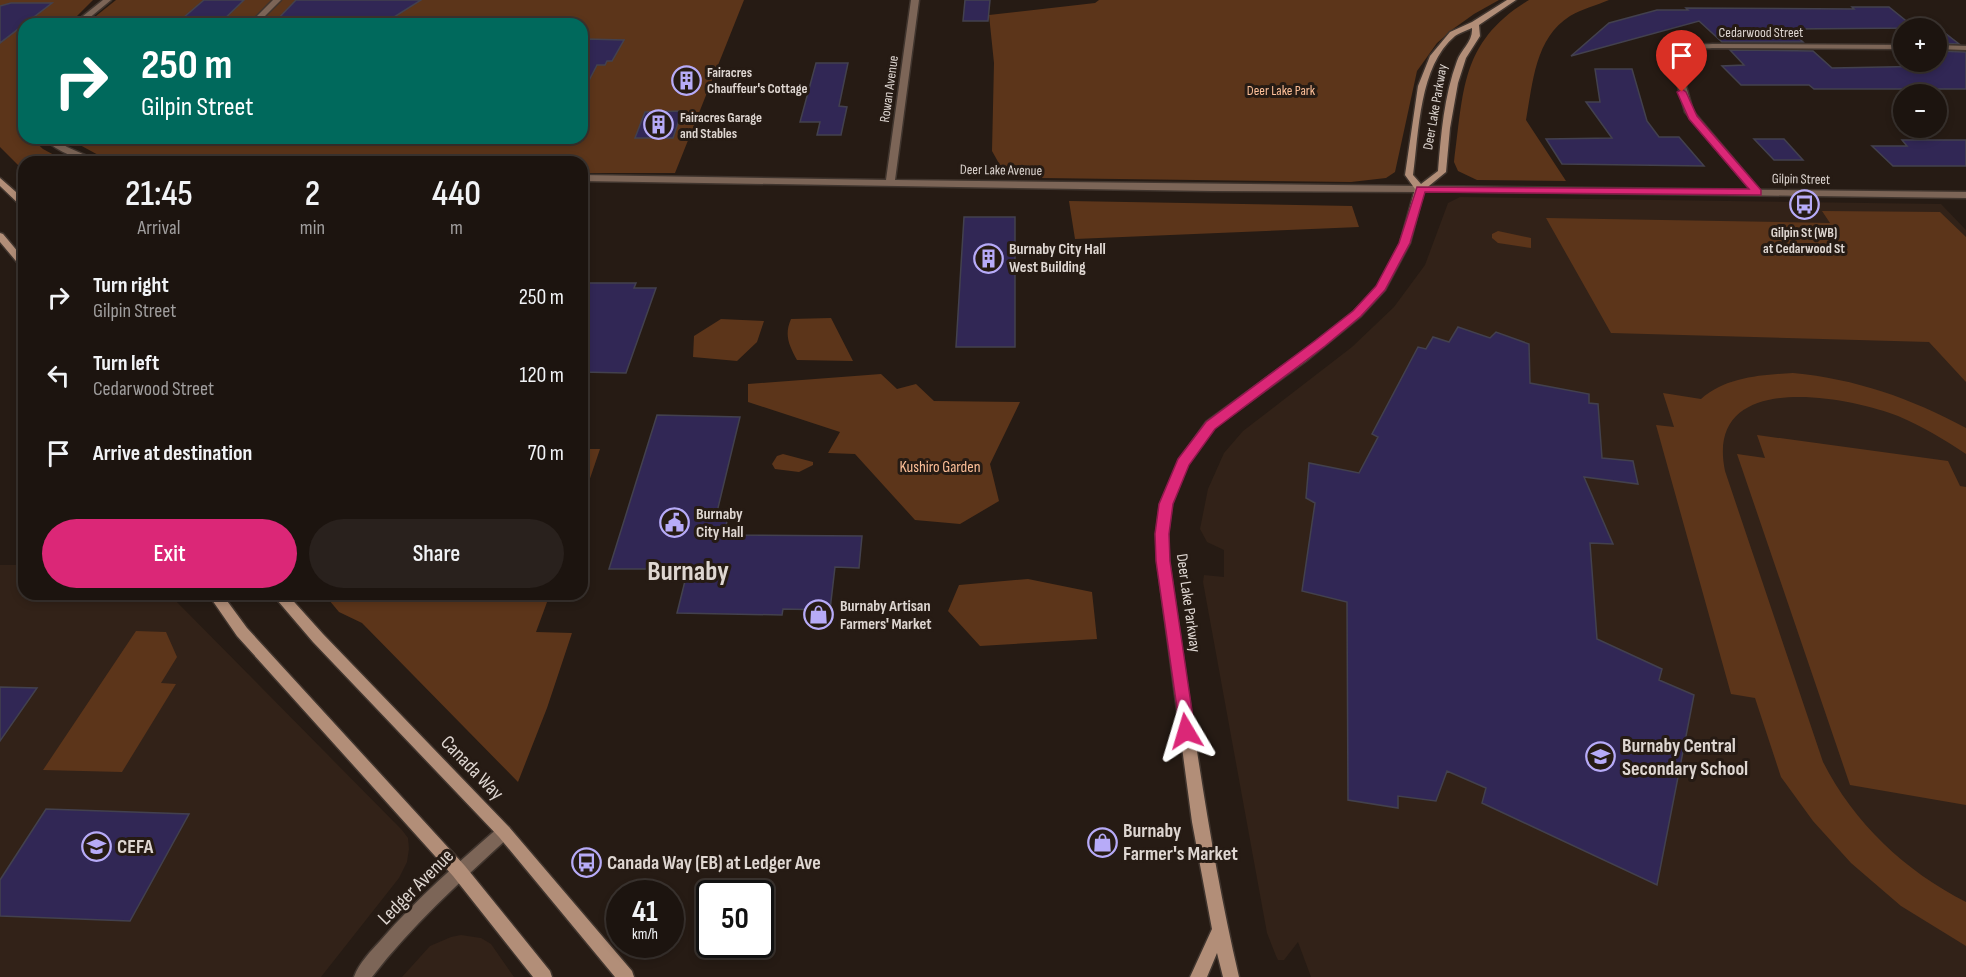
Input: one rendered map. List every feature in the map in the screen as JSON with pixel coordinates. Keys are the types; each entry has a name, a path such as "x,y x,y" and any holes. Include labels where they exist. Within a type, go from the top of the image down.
{"main road":[{"name":"Deer Lake Parkway","path":"1420,189 1409,175 1422,86 1434,56 1453,34 1475,24 1512,0"},
{"name":"Deer Lake Parkway","path":"1231,977 1219,931 1189,755 1163,561 1162,534 1166,504 1183,463 1210,425 1321,343 1357,314 1381,288 1405,243 1420,189 1442,172 1446,128 1454,83 1462,58 1476,36 1475,24"},
{"path":"0,181 18,198"},
{"path":"0,236 18,258"},
{"path":"219,600 242,632 459,871 544,977"},
{"name":"Canada Way","path":"284,600 504,832 627,977"},
{"path":"1198,977 1219,931"}],"street":[{"path":"84,18 106,0"},
{"path":"259,18 278,0"},
{"name":"Rowan Avenue","path":"890,182 915,0"},
{"name":"Cedarwood Street","path":"1757,192 1689,112 1682,92 1676,61 1679,53 1692,47 1712,45 1893,47"},
{"path":"1947,48 1966,48"},
{"path":"56,144 82,156"},
{"name":"Deer Lake Avenue","path":"588,178 1420,189"},
{"name":"Gilpin Street","path":"1420,189 1966,195"},
{"name":"Ledger Avenue","path":"362,977 409,921 459,871 504,832"}],"shaded area":[{"name":"Burnaby Central Secondary School","path":"1460,197 1941,204 1966,230 1966,977 1311,977 1298,942 1284,960 1278,960 1267,933 1203,582 1204,575 1224,577 1224,550 1207,542 1200,529 1208,489 1224,453 1243,431 1352,347 1394,307 1425,265 1448,203"},
{"path":"0,565 18,565 18,600 175,600 408,838 407,862 399,878 321,977 0,977"},
{"path":"461,935 481,938 491,944 514,977 402,977 430,946"}],"green space":[{"path":"0,0 93,0 75,18 18,18 18,144 38,144 56,156 18,156 18,165 0,147"},
{"path":"116,0 744,0 675,173 588,173 588,156 100,156 78,144 588,144 588,18 94,18"},
{"name":"Deer Lake Park","path":"1099,0 1499,0 1453,29 1437,43 1417,71 1395,172 1386,178 1351,182 1042,178 1042,167 1001,167 992,151 994,63 989,15 1095,3"},
{"path":"1529,0 1609,0 1570,16 1558,25 1549,36 1534,76 1526,120 1566,181 1477,180 1458,171 1454,162 1460,112 1469,70 1490,33 1506,16"},
{"path":"1069,201 1352,206 1359,227 1075,239"},
{"path":"1822,211 1940,212 1966,237 1966,382 1929,342 1611,333 1546,218 1830,223"},
{"path":"1498,231 1531,238 1531,248 1498,243 1492,238 1492,234"},
{"path":"831,318 853,361 797,360 788,340 791,319"},
{"path":"721,319 764,321 757,342 737,361 693,357 694,336"},
{"path":"1793,373 1861,385 1903,399 1966,428 1966,454 1916,424 1874,408 1814,398 1783,398 1756,404 1735,417 1724,439 1725,471 1823,762 1850,805 1883,843 1922,876 1966,902 1966,946 1901,906 1851,863 1813,821 1781,777 1755,698 1731,694 1656,425 1674,427 1663,393 1701,399 1721,386 1744,378"},
{"name":"Kushiro Garden","path":"881,374 897,389 916,384 934,401 1020,402 990,464 999,501 960,524 915,520 855,454 828,453 840,432 748,402 748,384"},
{"path":"1757,435 1948,461 1960,486 1966,487 1966,805 1850,785 1737,454 1765,458"},
{"path":"588,449 600,449 588,484"},
{"path":"783,454 813,462 813,465 799,472 775,469 772,464 777,456"},
{"path":"1028,579 1092,592 1097,639 980,646 948,611 959,585"},
{"path":"329,600 548,600 536,632 572,633 547,708 518,782 362,623 339,612"},
{"path":"136,631 166,632 177,657 161,683 176,684 122,772 43,770"}],"building":[{"path":"204,0 244,0 225,18 183,18"},
{"path":"296,0 421,0 392,18 279,18"},
{"path":"965,0 990,0 988,21 963,21"},
{"path":"11,3 52,3 32,18 18,18 18,29 0,43 0,6"},
{"path":"1852,7 1889,7 1903,18 1893,18 1893,28 1789,29 1803,42 1722,42 1699,21 1571,56 1609,23 1657,10 1688,10 1686,8 1854,9"},
{"path":"1947,35 1959,44 1947,43"},
{"path":"588,39 624,40 612,61 607,61 605,65 597,65 588,82"},
{"path":"1730,50 1813,51 1832,68 1893,67 1893,72 1947,72 1947,51 1966,52 1966,89 1947,89 1947,84 1893,84 1893,89 1814,89 1809,85 1741,85 1722,66 1744,65"},
{"path":"816,63 848,63 839,106 847,107 841,135 817,135 820,122 800,122"},
{"path":"1595,69 1632,69 1647,121 1659,137 1679,137 1704,166 1562,164 1546,139 1612,138 1586,102 1600,102"},
{"name":"Fairacres Garage and Stables","path":"682,111 673,138 635,138 645,112"},
{"path":"1754,139 1784,139 1803,160 1774,160"},
{"path":"1902,140 1966,140 1966,166 1893,166 1872,146 1907,146"},
{"name":"Burnaby City Hall West Building","path":"964,217 1015,217 1015,347 956,347"},
{"path":"588,283 636,283 634,288 656,288 626,373 588,372"},
{"path":"1458,327 1490,338 1496,332 1529,344 1530,383 1589,394 1589,403 1598,404 1602,458 1633,461 1638,484 1584,477 1613,544 1590,543 1597,639 1662,669 1659,680 1694,695 1657,885 1482,803 1486,788 1447,771 1436,801 1398,796 1398,808 1348,800 1347,602 1302,591 1315,503 1306,498 1309,463 1359,473 1378,437 1372,434 1418,347 1426,349 1433,337 1449,342"},
{"name":"Burnaby City Hall","path":"657,415 740,417 717,512 729,512 724,535 862,536 859,568 835,567 830,610 783,609 782,615 677,613 688,569 609,569"},
{"path":"0,687 37,688 0,741"},
{"name":"CEFA","path":"46,809 189,814 130,921 0,916 0,880"}],"place":[{"name":"Fairacres Chauffeur's Cottage","path":"686,80"},
{"name":"Fairacres Garage and Stables","path":"659,125"},
{"name":"Gilpin St (WB) at Cedarwood St","path":"1804,205"},
{"name":"Burnaby City Hall West Building","path":"988,258"},
{"name":"Burnaby City Hall","path":"675,523"},
{"name":"Burnaby Artisan Farmers' Market","path":"819,615"},
{"name":"Burnaby Central Secondary School","path":"1601,757"},
{"name":"Burnaby Farmer's Market","path":"1102,842"},
{"name":"CEFA","path":"96,847"},
{"name":"Canada Way (EB) at Ledger Ave","path":"586,863"}],"district":[{"name":"Burnaby","path":"688,571"}],"route":[{"path":"1186,731 1163,561 1162,534 1166,504 1183,463 1210,425 1321,343 1357,314 1381,288 1405,243 1420,189 1757,192 1693,117 1686,107 1682,92"}]}
